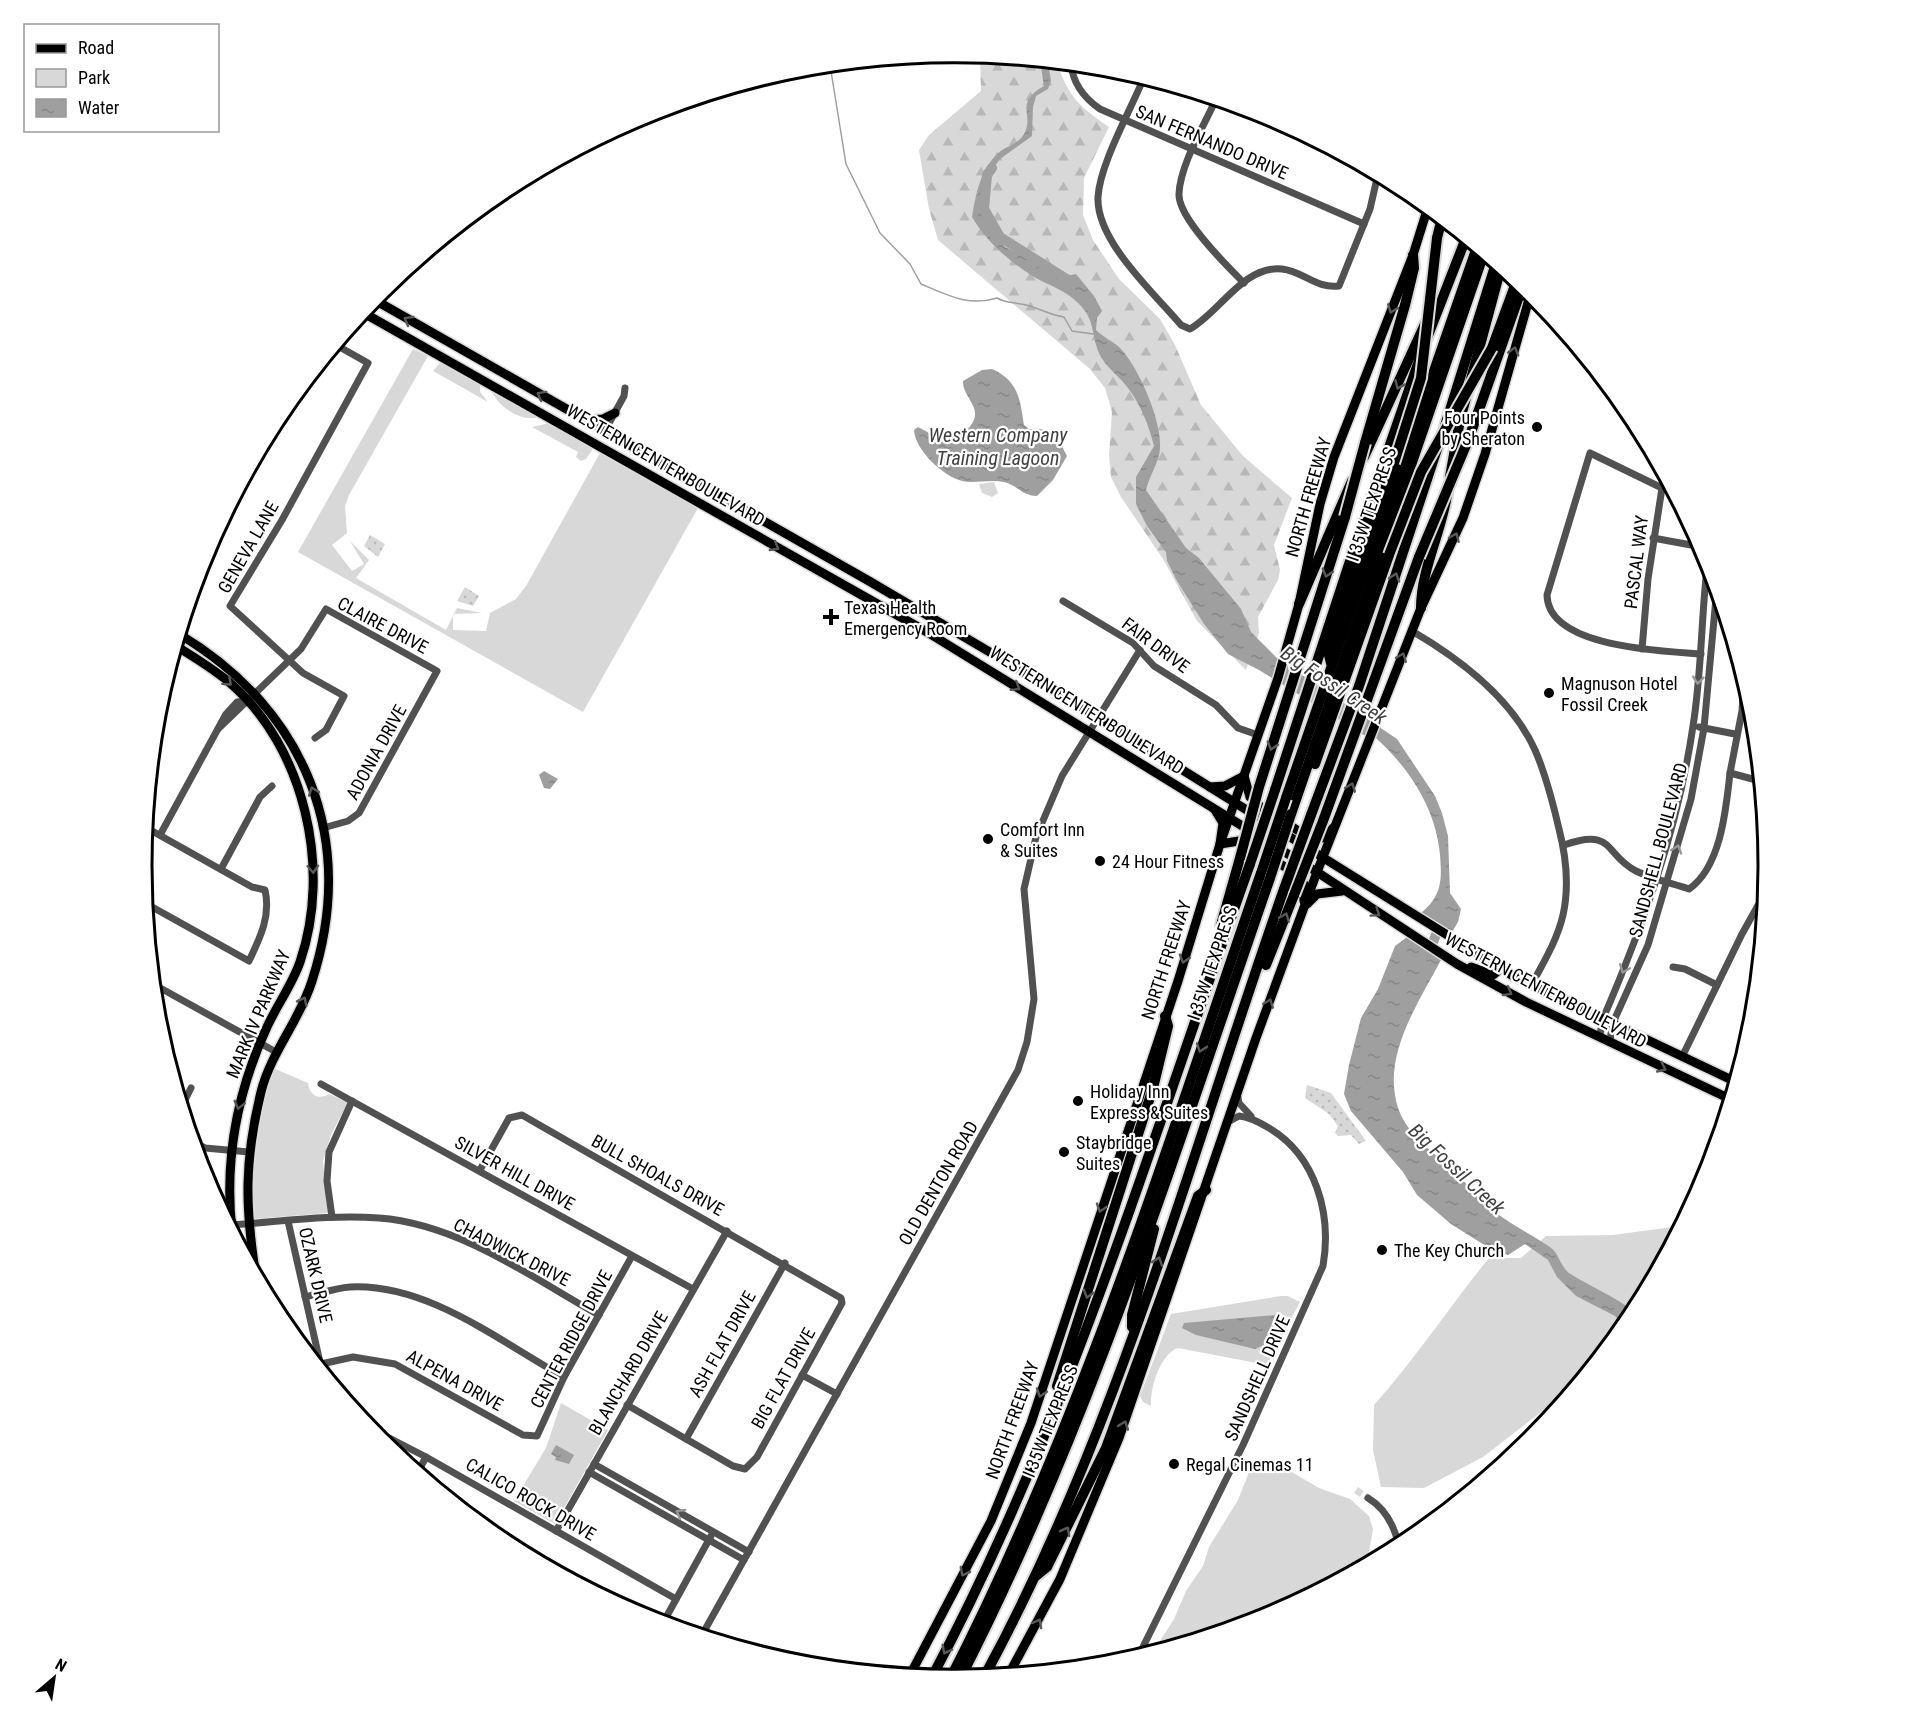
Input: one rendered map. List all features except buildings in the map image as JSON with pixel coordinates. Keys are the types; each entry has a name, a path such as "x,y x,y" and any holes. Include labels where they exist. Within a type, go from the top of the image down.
{"highway":[{"path":"1340,672 1329,655 1331,644 1421,378 1440,226"},
{"path":"1299,604 1337,510 1386,414 1459,242"},
{"name":"NORTH FREEWAY","path":"936,1668 1024,1486 1075,1360 1215,963 1245,861 1275,790 1418,363 1463,245"},
{"name":"I 35W TEXPRESS","path":"1340,672 1475,254"},
{"path":"1245,861 1259,787 1345,517 1407,296 1414,268 1413,255"},
{"name":"I 35W TEXPRESS","path":"955,1669 1017,1543 1079,1394 1266,876 1291,814 1299,805 1319,730 1482,260"},
{"path":"989,1668 1033,1578 1100,1423 1132,1336 1232,1048 1284,889 1359,686 1493,271"},
{"path":"1421,608 1421,592 1443,524 1460,420 1499,276"},
{"path":"1340,672 1421,472 1492,348 1514,289"},
{"path":"1232,1048 1242,1032 1323,821 1419,556 1469,438 1520,295"},
{"name":"I 35W TEXPRESS","path":"965,1669 1024,1546 1072,1436 1186,1122 1266,876 1286,798 1319,730"},
{"path":"1024,1486 1023,1475 1061,1377 1153,1088 1168,1026 1165,1016"},
{"path":"1132,1336 1132,1315 1186,1122"},
{"path":"1033,1578 1047,1567 1101,1459 1198,1196 1206,1190"}],"main road":[{"name":"NORTH FREEWAY","path":"914,1667 991,1521 1015,1467 1220,844 1271,697 1299,604 1310,547 1334,457 1413,255 1425,216"},
{"path":"1014,1666 1060,1579 1100,1487 1206,1190 1226,1124 1317,872 1340,818 1381,706 1421,608 1450,550 1474,486 1528,303"},
{"name":"WESTERN CENTER BOULEVARD","path":"382,304 987,650 1500,969 1602,1021 1729,1079"},
{"name":"WESTERN CENTER BOULEVARD","path":"370,316 979,663 1317,872 1457,964 1526,1002 1724,1096"},
{"path":"436,354 444,340"},
{"path":"586,420 603,420 615,413"},
{"path":"597,444 611,434"},
{"path":"707,507 728,501"},
{"path":"861,595 869,581"},
{"name":"MARK IV PARKWAY","path":"185,638 209,652 256,693 300,759 311,785 323,828 328,862 329,902 324,939 311,984 276,1052 262,1090 249,1152 246,1180 248,1224 252,1253"},
{"name":"MARK IV PARKWAY","path":"182,650 207,665 247,701 283,754 296,782 312,848 314,884 308,932 300,963 246,1075 234,1123 231,1150 231,1212"},
{"path":"979,663 987,650"},
{"path":"1209,787 1225,786 1244,776 1254,801 1305,835 1318,838 1328,835 1340,818"},
{"path":"1211,807 1223,823 1220,844 1239,841 1245,843 1297,874 1304,884 1305,906"},
{"path":"1305,906 1317,894 1327,891 1344,891"},
{"path":"1457,964 1493,975 1500,969"}],"street":[{"name":"SAN FERNANDO DRIVE","path":"1073,72 1077,85 1089,101 1126,121 1364,224"},
{"path":"1141,85 1102,180 1098,198 1105,230 1114,246 1181,325 1190,329 1200,323 1244,283 1266,269 1284,269 1326,288 1339,286 1364,224 1376,183"},
{"path":"1213,106 1193,150 1178,196 1183,211 1244,283"},
{"name":"GENEVA LANE","path":"315,738 326,730 344,696 303,673 230,606 282,520 368,363 342,348"},
{"path":"611,434 608,425 625,388"},
{"name":"PASCAL WAY","path":"1590,453 1662,488 1653,538 1642,649 1621,647 1570,627 1561,622 1548,606 1548,596 1590,453"},
{"path":"1653,538 1690,544"},
{"name":"SANDSHELL BOULEVARD","path":"1600,1037 1602,1021 1657,880 1681,790 1694,725 1706,584"},
{"name":"FAIR DRIVE","path":"1063,601 1140,650 1154,666 1216,705 1238,728 1258,735"},
{"name":"SANDSHELL BOULEVARD","path":"1610,1042 1612,1025 1648,945 1691,799 1704,728 1714,606"},
{"name":"CLAIRE DRIVE","path":"160,835 218,729 244,707 247,701 290,661 326,609 437,671"},
{"path":"1412,631 1456,658 1521,725 1543,769 1564,845 1563,912 1554,943 1531,986"},
{"path":"1642,649 1701,654"},
{"name":"OLD DENTON ROAD","path":"706,1629 1018,1070 1027,1042 1034,999 1024,888 1044,814 1089,732 1140,650"},
{"name":"ADONIA DRIVE","path":"323,828 341,824 359,813 437,671"},
{"path":"1564,845 1589,839 1606,843 1632,869 1657,880 1689,889 1701,880 1712,856 1720,829 1735,734 1742,706"},
{"path":"1694,725 1735,734"},
{"path":"1730,773 1753,779"},
{"path":"221,869 260,797 272,786"},
{"path":"153,831 252,887 265,890 268,903 263,931 249,961 154,908"},
{"path":"1682,1057 1756,909"},
{"path":"1673,967 1686,969 1717,985"},
{"path":"162,989 276,1052"},
{"name":"SILVER HILL DRIVE","path":"321,1084 693,1289"},
{"path":"186,1097 191,1088"},
{"name":"SANDSHELL DRIVE","path":"1143,1647 1243,1445 1323,1266 1327,1242 1325,1221 1321,1199 1308,1167 1285,1139 1255,1120 1243,1109 1237,1093"},
{"path":"332,1217 327,1181 329,1152 352,1101"},
{"name":"BULL SHOALS DRIVE","path":"480,1170 509,1118 519,1114 785,1263 841,1298"},
{"path":"1226,1124 1239,1116 1255,1120"},
{"path":"204,1147 249,1152"},
{"name":"CHADWICK DRIVE","path":"238,1226 332,1217 381,1218 426,1226 474,1246 599,1315"},
{"name":"OZARK DRIVE","path":"288,1221 318,1355"},
{"name":"BLANCHARD DRIVE","path":"556,1531 726,1231"},
{"name":"CENTER RIDGE DRIVE","path":"537,1436 564,1377 632,1256"},
{"name":"ASH FLAT DRIVE","path":"686,1439 785,1263"},
{"path":"305,1297 348,1287 379,1287 415,1295 564,1377"},
{"name":"BIG FLAT DRIVE","path":"686,1439 733,1466 745,1469 753,1463 842,1303 841,1298"},
{"name":"ALPENA DRIVE","path":"326,1365 352,1357 395,1364 523,1435 537,1436"},
{"path":"802,1375 837,1394"},
{"path":"627,1406 686,1439"},
{"name":"CALICO ROCK DRIVE","path":"394,1440 676,1599"},
{"path":"421,1466 426,1457"},
{"path":"594,1464 749,1552"},
{"path":"589,1472 744,1560"},
{"path":"1368,1498 1388,1518 1397,1537"},
{"path":"652,1507 656,1500"},
{"path":"667,1615 713,1532"}],"green space":[{"path":"980,64 1060,70 1076,100 1109,127 1084,178 1083,215 1093,240 1119,279 1160,319 1175,345 1201,405 1243,456 1292,498 1274,545 1280,570 1278,580 1258,617 1259,633 1246,670 1197,621 1163,559 1121,497 1111,477 1109,455 1112,412 1105,388 1090,369 938,240 929,209 919,150 929,135 981,91"},
{"path":"413,349 428,356 349,495 345,506 347,533 332,545 352,571 364,564 350,541 369,560 356,578 446,630 453,616 453,630 486,631 490,613 516,599 526,586 600,453 698,508 583,712 298,552"},
{"path":"441,362 480,384 480,392 488,402 433,371"},
{"path":"491,389 539,417 525,418 510,412 498,401"},
{"path":"549,423 590,446 592,450 586,459 581,461 576,457 578,452 532,427"},
{"path":"994,482 998,493 992,497 982,493 979,484"},
{"path":"370,535 385,544 378,557 364,546"},
{"path":"465,587 479,596 473,606 457,601"},
{"path":"457,608 482,613 454,614"},
{"path":"273,1068 308,1083 315,1096 321,1097 329,1094 348,1102 331,1135 323,1161 328,1213 253,1219 256,1143"},
{"path":"1307,1085 1331,1093 1366,1141 1359,1144 1351,1135 1338,1136 1335,1133 1338,1126 1329,1114 1305,1098"},
{"path":"1672,1227 1623,1312 1559,1395 1549,1406 1483,1457 1424,1488 1381,1487 1373,1450 1374,1405 1489,1258 1521,1258 1546,1236 1613,1235"},
{"path":"1288,1296 1300,1302 1267,1365 1178,1348 1166,1357 1157,1372 1151,1406 1143,1402 1140,1396 1171,1314"},
{"path":"561,1403 608,1430 555,1524 514,1501 546,1448"},
{"path":"1261,1459 1278,1464 1319,1488 1350,1499 1369,1516 1373,1529 1369,1553 1310,1586 1262,1608 1160,1643 1174,1619 1186,1591 1203,1566 1209,1547 1238,1500 1253,1462"}],"water":[{"path":"1041,68 1049,69 1051,81 1048,89 1036,96 1033,107 1032,136 1000,159 982,190 983,211 991,229 1005,247 1066,276 1076,274 1094,296 1102,311 1097,318 1096,330 1119,347 1126,356 1142,382 1154,414 1160,443 1159,455 1146,490 1186,548 1199,558 1241,609 1251,632 1277,658 1397,739 1435,796 1448,836 1450,893 1461,909 1458,922 1452,932 1421,913 1437,894 1441,872 1440,855 1427,806 1410,777 1376,738 1370,739 1259,670 1228,654 1204,624 1177,581 1167,561 1166,552 1147,526 1136,504 1136,477 1154,446 1137,401 1101,357 1091,322 1084,310 1073,298 1014,263 991,242 972,217 984,172 995,156 1022,137 1027,127 1026,109 1029,98 1044,86"},
{"name":"Western Company Training Lagoon","path":"992,369 1008,379 1017,392 1024,425 1029,429 1049,431 1060,442 1067,456 1053,480 1037,496 1027,494 1004,482 967,482 955,478 931,461 919,446 916,438 914,430 918,427 948,443 955,443 971,425 975,413 963,381 982,370"},
{"path":"544,771 558,779 550,789 544,788 539,775"},
{"path":"1407,937 1441,960 1407,1025 1396,1060 1395,1095 1403,1119 1426,1147 1459,1176 1490,1209 1550,1247 1569,1273 1626,1307 1618,1319 1576,1296 1557,1277 1548,1260 1525,1244 1508,1255 1489,1248 1451,1224 1417,1195 1403,1172 1351,1111 1344,1094 1361,1018 1378,989 1395,946"},
{"path":"1275,1315 1264,1345 1255,1349 1196,1335 1182,1328 1184,1323"},
{"path":"556,1445 574,1455 569,1464 555,1460 556,1457 551,1454"}],"waterway":[{"path":"831,73 846,164 880,233 910,264 921,284 958,299 977,301 997,298 1026,305 1064,317 1072,331 1093,334"},
{"name":"Big Fossil Creek","path":"992,168 987,175 984,209 1000,237 1068,280"},
{"name":"Big Fossil Creek","path":"1428,955 1441,922"}],"tunnel":[{"path":"1356,1490 1368,1498"}],"place":[{"name":"Four Points by Sheraton","path":"1537,427"},
{"name":"Texas Health Emergency Room","path":"831,617"},
{"name":"Magnuson Hotel Fossil Creek","path":"1549,693"},
{"name":"Comfort Inn & Suites","path":"988,839"},
{"name":"24 Hour Fitness","path":"1100,861"},
{"name":"Holiday Inn Express & Suites","path":"1078,1101"},
{"name":"Staybridge Suites","path":"1064,1152"},
{"name":"The Key Church","path":"1382,1250"},
{"name":"Regal Cinemas 11","path":"1174,1464"}]}
